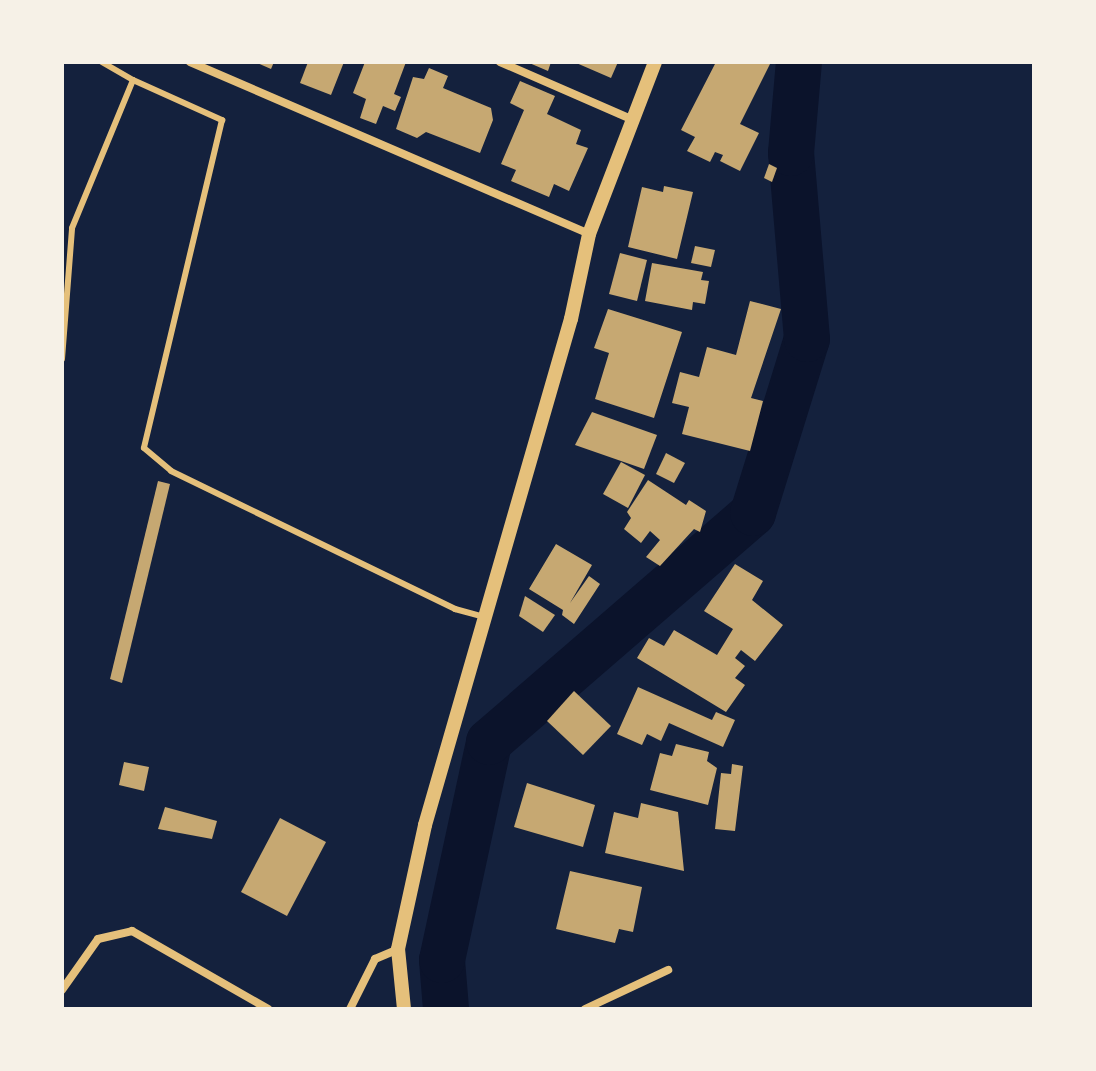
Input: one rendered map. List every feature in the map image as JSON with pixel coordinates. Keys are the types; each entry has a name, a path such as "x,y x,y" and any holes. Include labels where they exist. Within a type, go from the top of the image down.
{"street":[{"path":"190,62 589,234"},
{"path":"500,62 629,118"},
{"path":"404,1009 398,949 425,825 571,319 589,234 629,118 655,62"},
{"path":"62,990 98,939 132,931 268,1009"},
{"path":"350,1009 375,959 398,949"},
{"path":"585,1009 668,970"}],"lane":[{"path":"102,62 133,80 222,120 144,448 171,471 455,609 485,617"},
{"path":"62,359 72,228 133,80"}],"building":[{"path":"255,62 274,62 271,69"},
{"path":"308,62 344,62 331,95 300,83"},
{"path":"365,62 406,62 394,94 401,97 395,111 383,106 376,124 360,118 366,99 353,93"},
{"path":"527,62 551,62 548,71"},
{"path":"574,62 618,62 611,78"},
{"path":"716,62 771,62 740,124 759,133 740,171 720,161 723,155 715,152 710,162 687,151 695,137 681,130"},
{"path":"429,68 448,76 443,88 491,108 493,120 480,153 426,132 417,138 396,129 413,77 424,79"},
{"path":"520,81 555,96 547,114 581,130 576,144 588,148 569,191 554,184 549,197 511,181 516,170 501,164 524,110 510,103"},
{"path":"769,164 777,168 772,182 764,178"},
{"path":"664,186 693,192 677,259 628,247 642,187 663,192"},
{"path":"695,246 715,250 711,267 691,263"},
{"path":"620,253 647,260 637,301 609,294"},
{"path":"652,263 703,272 701,280 709,281 705,304 693,302 692,310 645,301"},
{"path":"750,301 781,309 751,398 763,401 750,451 682,434 689,407 672,403 680,372 699,377 707,347 736,355"},
{"path":"608,309 682,332 654,418 595,399 609,353 594,348"},
{"path":"592,412 657,435 644,469 575,445"},
{"path":"666,453 685,463 674,483 656,474"},
{"path":"621,462 645,475 628,508 603,494"},
{"path":"648,480 686,505 689,500 706,511 700,532 694,529 660,566 646,557 660,540 650,531 641,543 624,529 631,518 627,512"},
{"path":"158,481 170,484 122,683 110,679"},
{"path":"556,544 592,565 570,603 589,576 600,584 574,624 562,615 563,610 529,589"},
{"path":"735,564 763,581 752,600 783,625 755,661 741,650 735,658 745,666 735,678 745,685 726,712 637,658 649,638 664,646 674,630 717,655 733,629 704,611"},
{"path":"525,596 555,615 543,632 519,616"},
{"path":"638,687 712,720 716,712 735,720 723,747 669,723 661,741 647,734 642,745 617,734"},
{"path":"574,691 611,726 583,755 547,721"},
{"path":"676,744 709,752 707,761 717,768 708,805 650,790 660,753 672,756"},
{"path":"124,762 149,767 144,791 119,785"},
{"path":"732,764 743,766 735,831 715,829 721,773 731,774"},
{"path":"527,783 595,805 583,847 514,827"},
{"path":"641,803 678,812 684,871 605,853 614,812 638,818"},
{"path":"165,807 217,821 212,839 158,829"},
{"path":"280,818 326,842 287,916 241,892"},
{"path":"570,871 642,887 633,932 619,929 615,943 556,929"}],"waterway":[{"path":"446,1009 442,960 489,742 753,513 807,339 791,153 799,62"}]}
